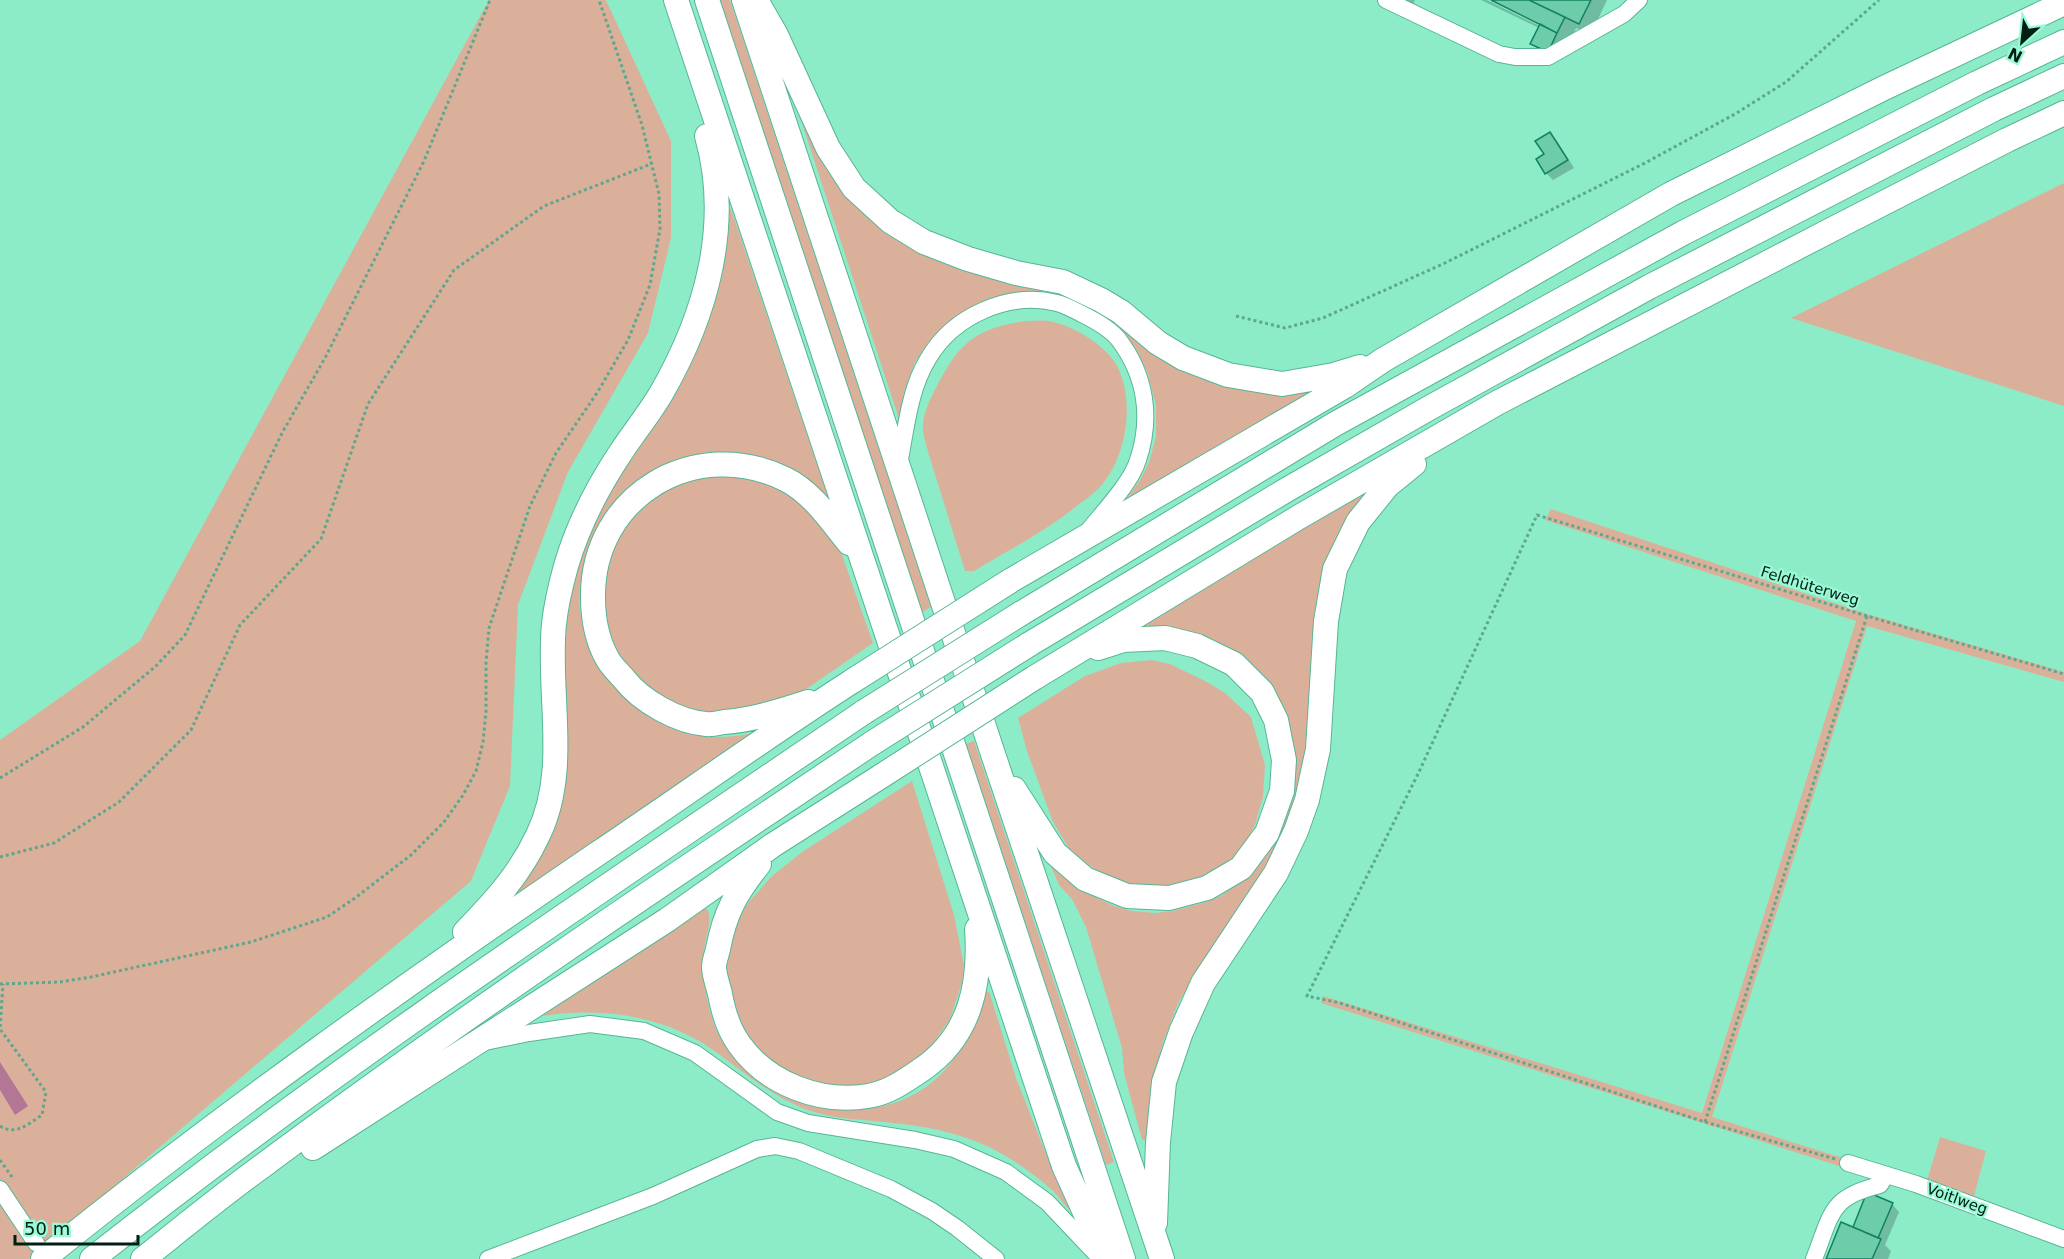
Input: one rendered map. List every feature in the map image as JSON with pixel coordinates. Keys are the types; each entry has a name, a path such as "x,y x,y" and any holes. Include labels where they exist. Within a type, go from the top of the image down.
{"highway":[{"path":"676,0 1064,1166 1106,1259"},
{"path":"707,0 1123,1259"},
{"path":"744,0 1158,1248"},
{"path":"756,0 776,35 828,148 854,188 890,221 924,242 977,262 1016,273 1063,282 1121,312 1158,343 1183,358 1228,375 1282,384 1334,375 1383,360"},
{"path":"39,1251 115,1201 248,1100 431,968 830,695 1010,581 1345,386 1383,360 1671,194 1884,88 2064,3"},
{"path":"92,1259 255,1134 451,992 864,712 1020,614 1365,407 1683,233 1977,83 2064,42"},
{"path":"143,1259 260,1167 460,1023 646,894 874,742 1028,645 1288,489 1472,384 1649,287 1994,109 2064,76"},
{"path":"431,968 516,876 539,833 549,801 556,758 554,624 566,567 584,513 619,454 661,393 693,330 713,264 718,205 712,156 699,109 705,88"},
{"path":"260,1167 301,1155 667,920 773,845 1062,660 1299,517 1497,403 2007,140 2064,113"},
{"path":"1158,1248 1158,1142 1164,1082 1181,1032 1203,983 1276,873 1296,831 1307,800 1318,749 1326,621 1335,569 1358,522 1387,486 1429,453 1486,419 1497,403"},
{"path":"830,695 749,720 706,724 669,713 634,691 607,658 593,617 593,577 604,537 627,504 662,478 707,464 756,468 787,480 811,498 860,557"},
{"path":"994,758 1055,853 1085,879 1127,896 1169,898 1207,888 1241,868 1268,833 1282,791 1284,760 1276,720 1262,692 1234,664 1197,646 1166,638 1123,640 1062,660"},
{"path":"773,845 740,888 722,923 714,967 724,1014 739,1044 757,1064 785,1084 815,1095 843,1098 870,1096 899,1085 938,1059 956,1036 968,1012 975,983 979,954 975,900"}],"street":[{"path":"1386,0 1412,6 1499,54 1515,57 1548,57 1624,14 1639,0"},
{"path":"898,468 917,382 928,358 942,341 960,323 978,312 1004,303 1031,299 1058,303 1092,319 1118,338 1144,391 1147,419 1138,462 1119,492 1083,537"},
{"path":"475,1044 590,1024 644,1031 695,1053 777,1112 808,1123 915,1140 954,1149 1006,1172 1047,1202 1101,1259"},
{"path":"488,1259 653,1196 757,1149 776,1146 799,1151 891,1189 932,1211 996,1259"},
{"name":"Voitlweg","path":"1848,1164 1916,1184 2064,1239"},
{"path":"1814,1259 1834,1207 1849,1195 1880,1185 1886,1175"},
{"path":"0,1189 39,1251"}],"path":[{"path":"0,778 83,727 156,666 184,635 282,433 325,358 424,161 490,0"},
{"path":"0,1126 8,1131 17,1130 42,1115 46,1092 0,1029 2,984 60,982 91,977 250,942 327,917 411,855 444,822 476,771 483,742 486,712 489,628 530,506 556,453 597,393 628,340 650,285 660,229 658,194 642,125 599,0"},
{"path":"1236,316 1285,328 1323,318 1445,263 1646,164 1735,114 1786,82 1879,0"},
{"path":"0,857 54,843 119,802 191,730 240,626 321,539 368,404 454,270 544,206 651,164"},
{"name":"Feldhüterweg","path":"1705,1122 1340,1003 1307,996 1418,774 1537,514 2064,674"},
{"path":"1848,1164 1705,1122 1867,616"}],"shaded area":[{"path":"489,0 606,0 671,141 671,238 648,333 568,472 518,605 510,786 471,881 29,1259 0,1259 0,740 140,641"},
{"path":"720,0 730,0 931,607 922,612"},
{"path":"795,102 872,214 1072,297 1118,323 1163,356 1328,386 1126,500 1149,462 1156,437 1156,406 1148,374 1135,347 1117,328 1044,293 1000,295 962,312 934,335 915,362 904,392 900,422"},
{"path":"2064,183 2064,406 1791,318"},
{"path":"731,209 829,500 716,454 692,457 669,464 648,475 629,489 613,506 589,547 580,593 581,616 600,666 635,706 656,720 680,731 706,736 737,736 756,732 515,898 513,896 522,885 562,684 566,616 572,581 587,536 609,492 662,408 724,213"},
{"path":"1025,321 1048,321 1067,326 1096,343 1111,357 1122,378 1126,394 1126,428 1122,445 1109,476 1089,497 1027,540 974,571 965,571 926,444 923,431 925,414 944,372 970,340 993,328"},
{"path":"719,470 786,489 829,531 842,555 873,643 799,694 738,715 692,712 651,693 613,649 604,623 604,567 632,512 659,489"},
{"path":"1360,492 1363,497 1348,516 1330,553 1310,729 1301,778 1288,822 1254,887 1179,1001 1163,1042 1150,1092 1147,1140 1142,1140 1124,1073 1122,1048 1086,927 1072,899 1059,885 1050,864 1070,882 1114,906 1132,911 1155,913 1172,911 1221,896 1251,873 1282,825 1264,686 1134,631"},
{"path":"1551,509 1867,614 2064,672 2064,682 1867,626 1712,1117 1926,1184 1940,1137 1986,1151 1973,1200 1983,1216 1830,1163 1321,1003 1323,996 1702,1113 1856,621 1545,520"},
{"path":"1152,660 1170,664 1207,682 1225,693 1251,717 1265,765 1263,797 1255,825 1242,851 1215,873 1189,885 1144,887 1128,884 1099,872 1071,852 1053,822 1027,751 1018,718 1085,676 1121,663"},
{"path":"974,741 1114,1162 1106,1165 966,744"},
{"path":"912,781 954,915 964,965 962,983 950,1019 926,1054 887,1079 862,1086 810,1082 779,1066 751,1042 732,1008 725,972 728,943 733,928 748,903 771,877 802,852"},
{"path":"702,907 708,910 709,920 703,959 704,983 717,1031 740,1064 765,1084 793,1098 824,1107 856,1109 888,1105 917,1093 950,1064 972,1025 985,993 989,991 1016,1078 1050,1164 1070,1203 1071,1211 1055,1193 1032,1174 1010,1158 986,1145 931,1128 812,1112 765,1088 694,1038 653,1021 631,1016 587,1013 543,1016"},
{"path":"0,1062 28,1106 15,1115 0,1090"}],"building":[{"path":"1491,0 1529,0 1565,17 1557,33"},
{"path":"1529,0 1591,0 1579,24"},
{"path":"1540,24 1557,33 1548,52 1530,44"},
{"path":"1550,132 1568,160 1545,174 1536,159 1544,154 1535,141"},
{"path":"1867,1192 1893,1203 1878,1238 1853,1227"},
{"path":"1841,1222 1881,1239 1872,1259 1826,1259"}]}
